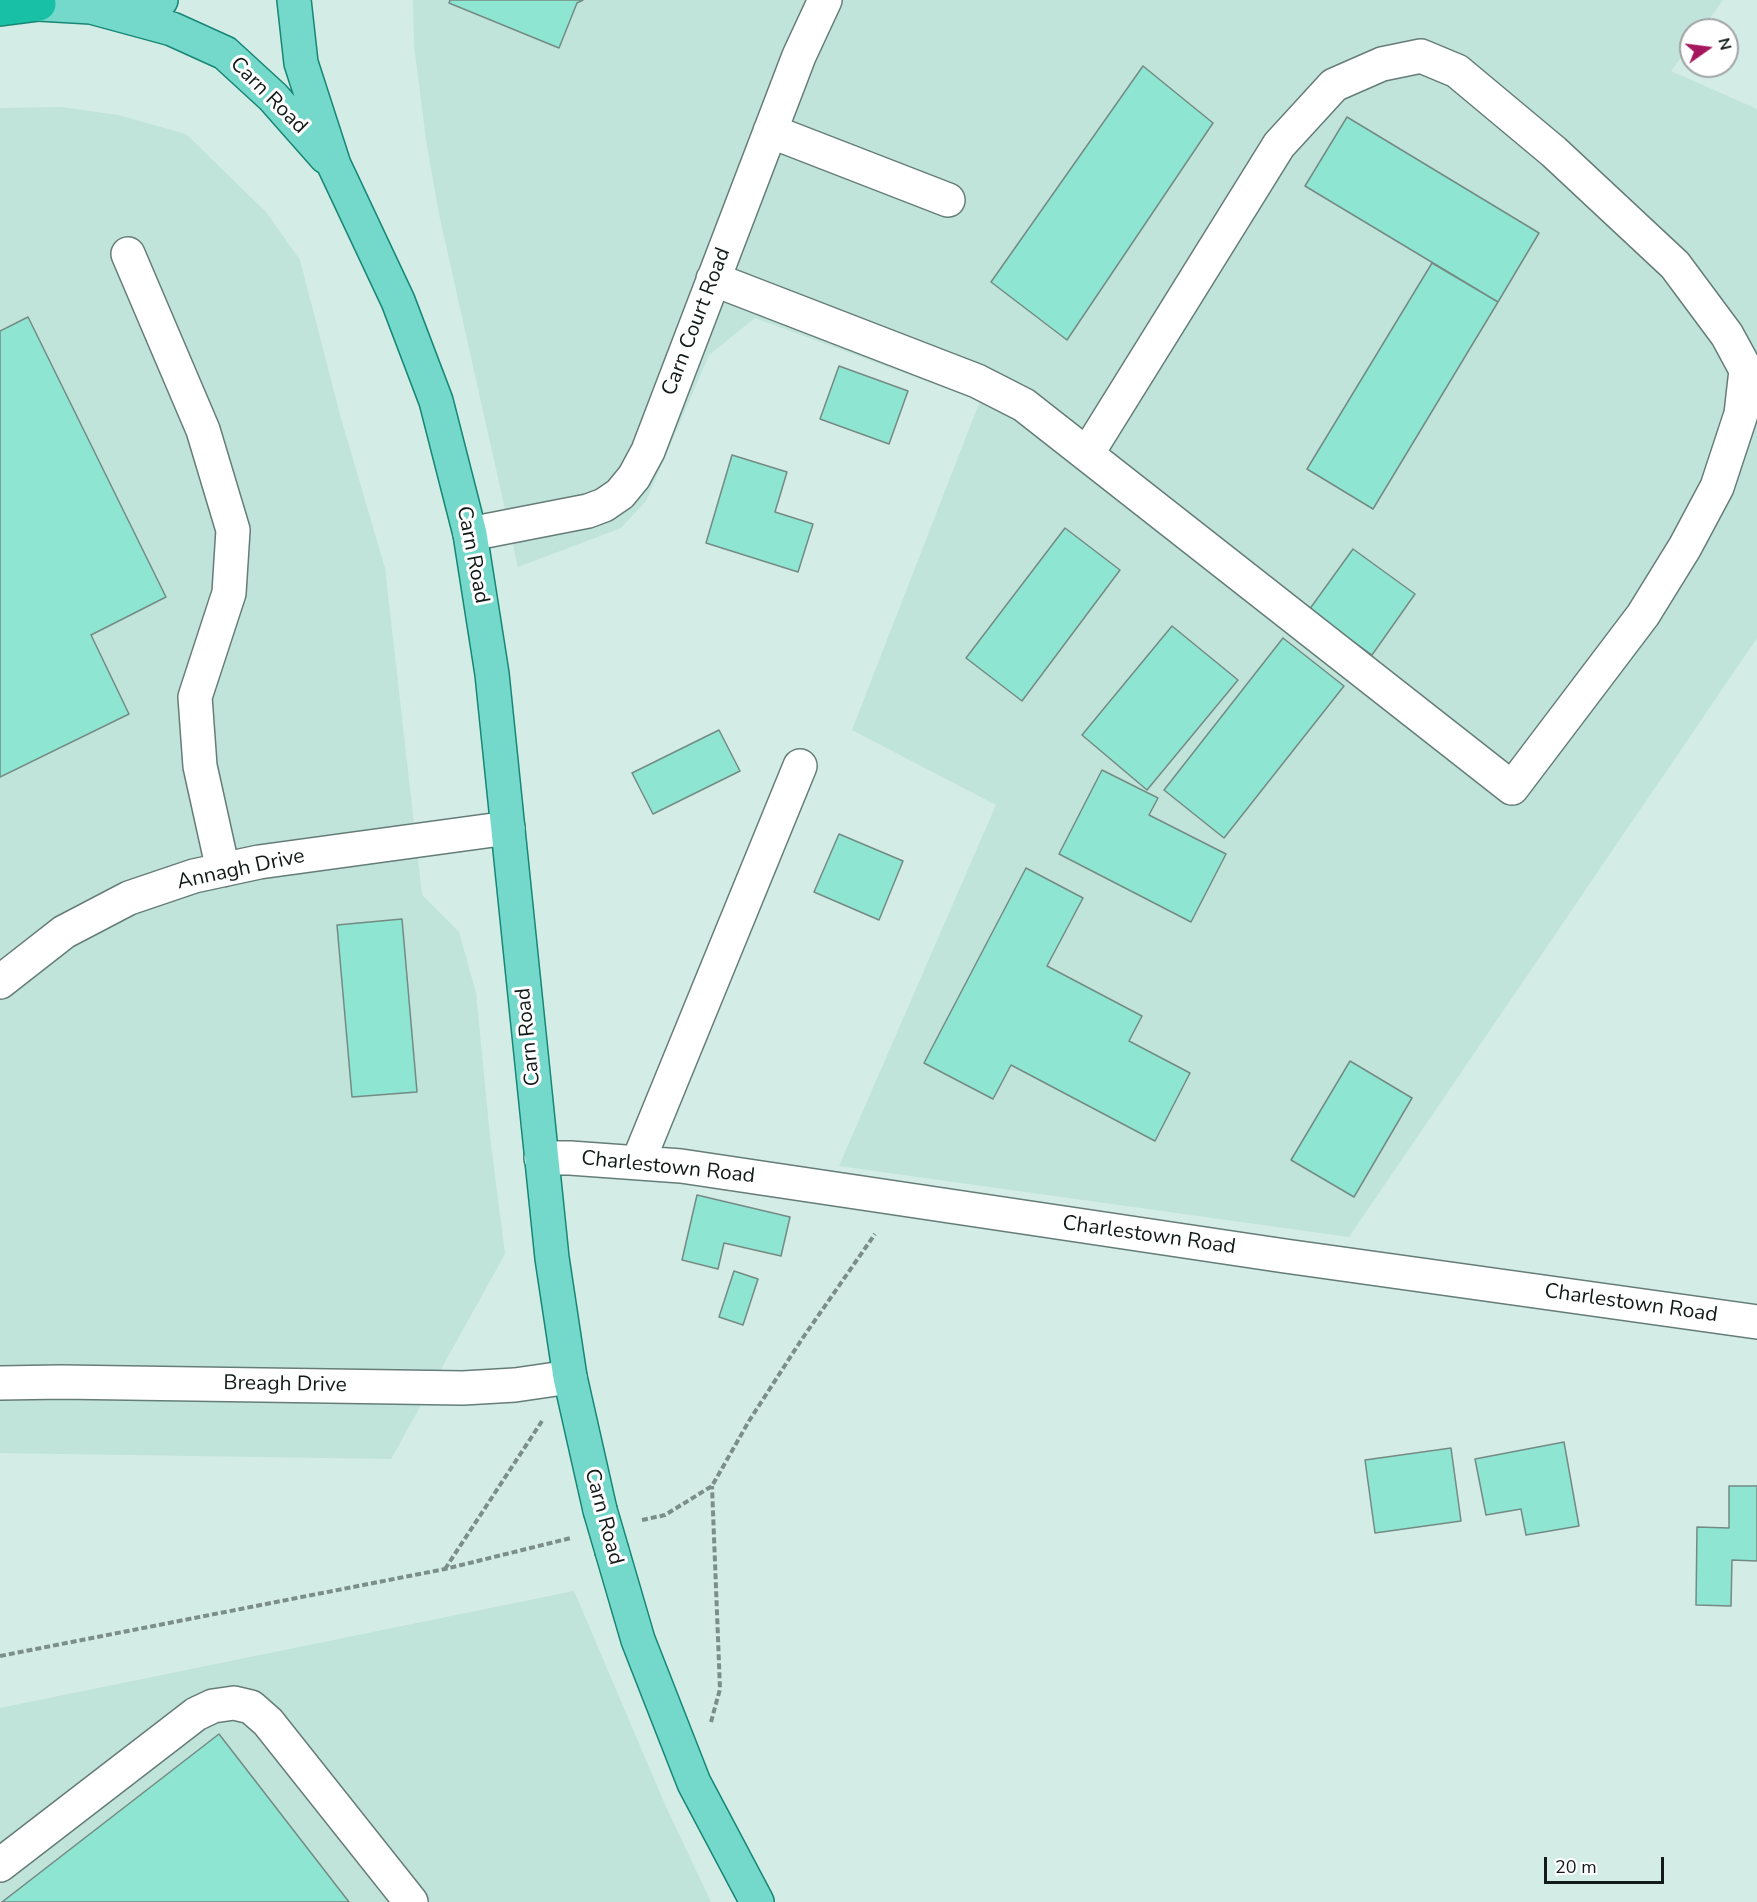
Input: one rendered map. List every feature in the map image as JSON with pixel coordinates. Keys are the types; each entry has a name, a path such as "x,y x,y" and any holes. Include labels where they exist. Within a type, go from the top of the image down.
{"highway":[{"path":"0,9 33,2"}],"main road":[{"path":"33,2 91,7 161,0"},
{"name":"Carn Road","path":"294,0 301,63 333,165 398,301 432,390 470,534 492,674 552,1258 570,1377 600,1510 638,1640 694,1783 757,1902"},
{"name":"Carn Road","path":"91,7 172,29 225,53 273,97 333,165"}],"street":[{"name":"Carn Court Road","path":"470,534 588,511 604,505 620,494 634,477 648,451 799,56 825,0"},
{"path":"713,279 977,381 1024,405 1512,788 1643,615 1685,547 1717,487 1741,414 1746,370 1728,336 1675,265 1554,152 1457,71 1421,56 1382,64 1334,85 1279,145 1087,454"},
{"path":"770,131 948,200"},
{"path":"128,254 203,430 233,530 229,593 195,697 200,766 223,870"},
{"path":"638,1162 800,766"},
{"name":"Annagh Drive","path":"0,982 64,932 129,898 194,876 259,862 508,828"},
{"name":"Charlestown Road","path":"541,1158 681,1166 1273,1254 1757,1322"},
{"name":"Breagh Drive","path":"0,1383 463,1388 515,1385 570,1377"},
{"path":"0,1865 196,1714 213,1706 234,1703 251,1707 268,1722 411,1902"}],"path":[{"path":"642,1520 665,1515 712,1486 749,1421 802,1339 900,1199"},
{"path":"445,1569 570,1377"},
{"path":"694,1783 720,1689 712,1486"},
{"path":"0,1656 445,1569 572,1538"}],"shaded area":[{"path":"413,0 1723,0 1710,18 1679,18 1679,60 1671,71 1679,75 1679,78 1687,78 1757,109 1757,638 1349,1237 839,1166 996,805 852,730 980,401 755,318 709,355 646,501 621,528 518,567 439,214 426,139 414,45"},
{"path":"61,107 118,115 186,134 266,212 300,260 340,415 385,568 422,895 459,932 476,993 490,1137 505,1254 391,1459 0,1453 0,108"},
{"path":"574,1591 666,1807 711,1902 0,1902 0,1708"}],"building":[{"path":"450,0 583,0 577,3 559,48 449,3"},
{"path":"1143,66 1213,123 1067,340 991,282"},
{"path":"1347,117 1539,233 1498,302 1305,186"},
{"path":"1432,263 1498,302 1373,509 1307,469"},
{"path":"28,317 166,597 91,635 129,714 0,777 0,331"},
{"path":"839,366 908,391 889,444 820,419"},
{"path":"732,455 787,472 775,512 813,524 798,572 706,543"},
{"path":"1065,528 1120,570 1022,701 966,658"},
{"path":"1353,549 1415,594 1372,655 1309,610"},
{"path":"1172,626 1238,680 1147,790 1082,735"},
{"path":"1283,638 1344,686 1224,838 1164,790"},
{"path":"719,730 740,771 653,814 632,773"},
{"path":"1102,770 1158,798 1149,815 1226,854 1191,922 1059,854"},
{"path":"839,834 903,861 879,920 814,892"},
{"path":"1026,868 1083,898 1047,966 1142,1016 1129,1041 1190,1073 1155,1141 1011,1065 993,1099 924,1063"},
{"path":"402,919 417,1092 352,1097 337,925"},
{"path":"1350,1061 1412,1098 1354,1197 1291,1160"},
{"path":"697,1195 790,1217 781,1256 724,1243 718,1269 682,1260"},
{"path":"734,1271 758,1279 743,1325 719,1317"},
{"path":"1564,1442 1579,1526 1526,1535 1521,1509 1486,1515 1475,1459"},
{"path":"1451,1448 1461,1521 1375,1533 1365,1460"},
{"path":"1729,1486 1757,1486 1757,1561 1732,1560 1731,1606 1696,1605 1697,1527 1729,1528"},
{"path":"219,1734 349,1902 2,1902"}]}
